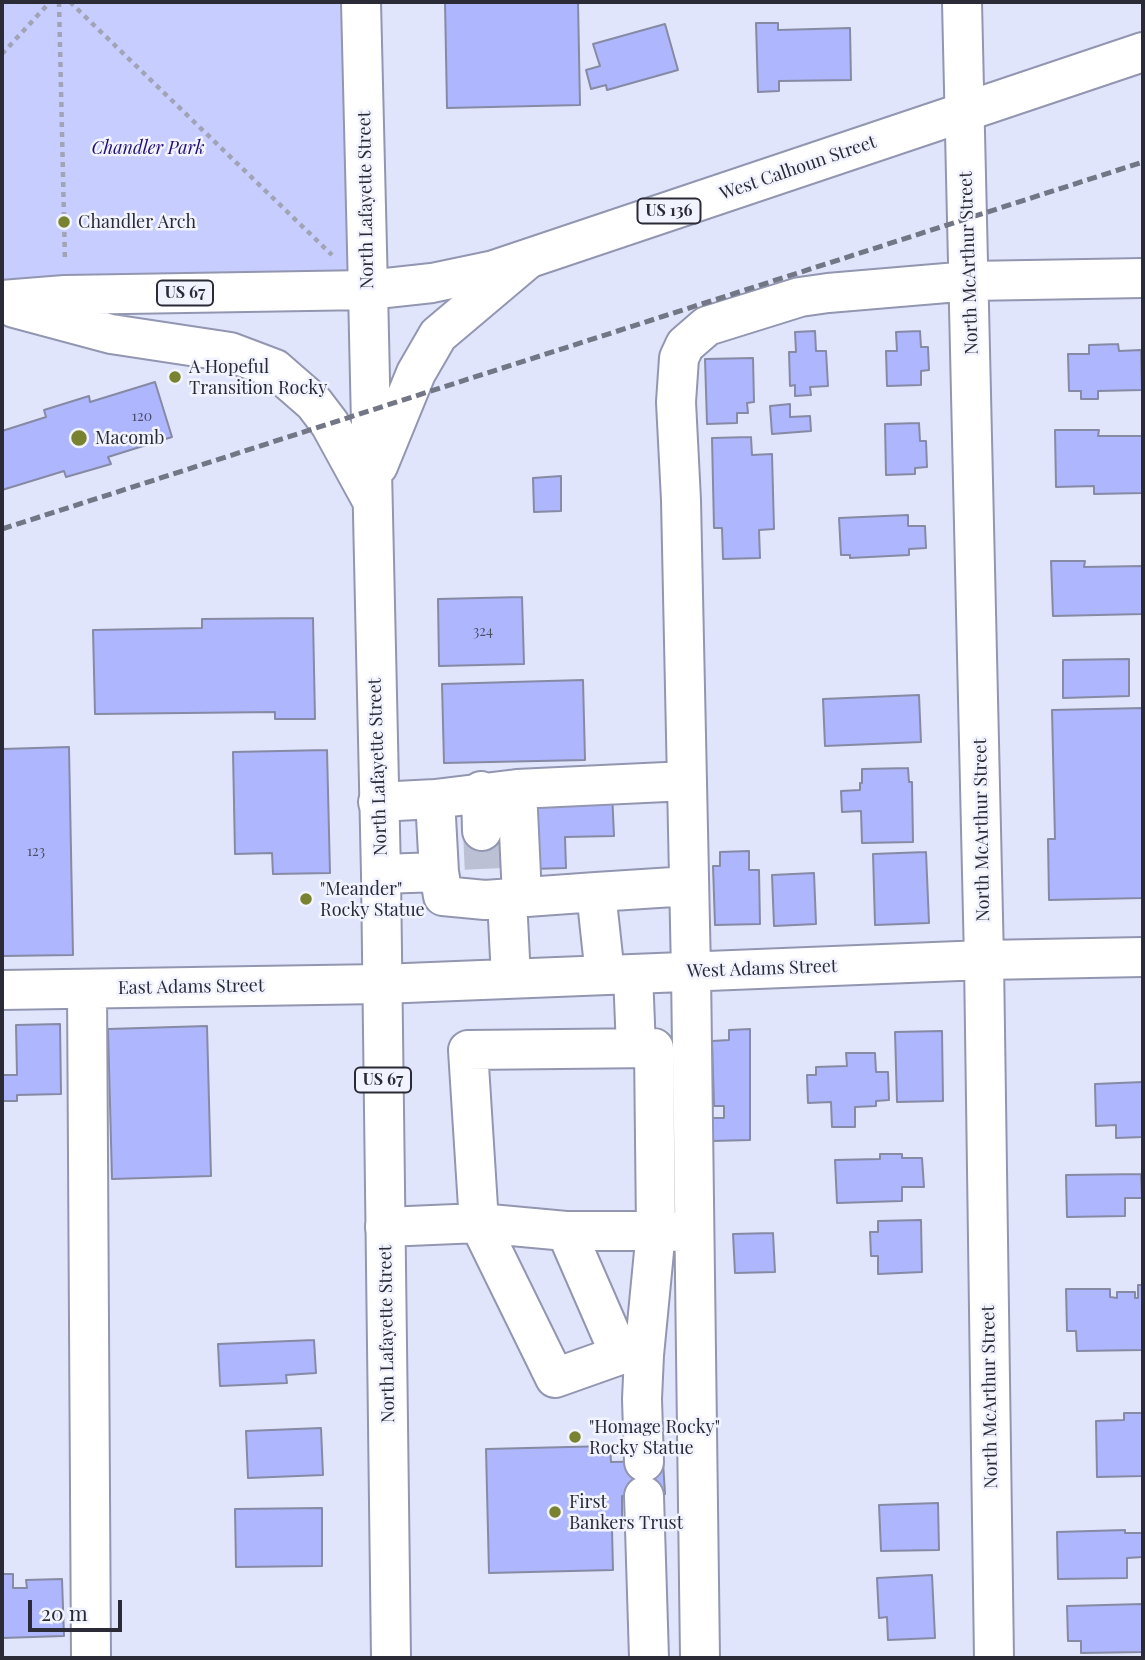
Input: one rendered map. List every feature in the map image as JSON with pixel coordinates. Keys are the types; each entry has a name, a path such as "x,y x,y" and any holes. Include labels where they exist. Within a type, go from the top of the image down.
{"main road":[{"name":"North Lafayette Street","path":"361,2 381,874 391,1658"},
{"name":"North McArthur Street","path":"962,2 984,960 994,1658"},
{"name":"West Calhoun Street","path":"368,290 432,284 494,270 1143,52"},
{"path":"372,491 415,373 438,335 528,259"},
{"path":"649,1658 644,1479 668,1398 694,1232 681,500 676,402 679,358 685,345 707,326 800,297 970,281 1143,278"},
{"name":"US 67","path":"2,303 65,295 368,290"},
{"name":"US 67","path":"2,303 111,334 229,352 275,369 314,403 372,491"},
{"path":"378,802 435,799 499,790 687,781"},
{"path":"482,831 499,790"},
{"path":"499,790 500,893 511,978"},
{"path":"435,799 443,896 689,886"},
{"path":"381,874 439,872"},
{"path":"596,891 636,1048"},
{"name":"West Adams Street","path":"381,984 984,960 1143,957"},
{"name":"East Adams Street","path":"2,990 381,984"},
{"path":"87,989 91,1658"},
{"path":"654,1048 656,1231 632,1355 555,1378 479,1223 468,1050 654,1048"},
{"path":"385,1227 479,1223 566,1231 694,1232"},
{"path":"566,1231 632,1355 668,1398 700,1658"},
{"path":"646,1554 666,1512 668,1398"}],"path":[{"path":"2,54 50,2"},
{"path":"59,2 65,295"},
{"path":"70,2 368,290"}],"green space":[{"name":"Chandler Park","path":"2,2 361,2 368,290 2,300"}],"building":[{"path":"445,2 578,2 580,105 447,108"},
{"path":"756,23 778,23 778,30 850,28 851,80 779,81 779,91 758,92"},
{"path":"665,24 678,70 607,90 606,85 591,89 586,70 600,66 593,44"},
{"path":"815,331 816,351 826,351 828,386 810,387 811,395 795,396 795,385 790,386 789,352 796,352 795,332"},
{"path":"920,331 921,347 928,347 929,370 921,371 921,385 887,386 886,351 897,351 896,332"},
{"path":"1118,344 1119,351 1141,350 1142,390 1098,391 1098,399 1081,399 1081,391 1069,391 1068,354 1089,354 1089,345"},
{"path":"753,358 754,402 747,403 748,413 737,413 737,423 707,424 705,359"},
{"path":"155,382 172,437 108,457 111,464 66,477 64,471 2,490 2,431 46,417 44,410 89,396 90,402"},
{"path":"790,404 790,417 810,416 811,431 772,434 770,406"},
{"path":"919,423 920,441 926,441 927,467 915,468 915,474 886,475 885,424"},
{"path":"1055,430 1099,430 1098,436 1143,436 1143,493 1094,494 1094,486 1056,487"},
{"path":"751,437 752,455 772,454 774,529 759,530 760,558 723,559 722,528 714,528 712,438"},
{"path":"561,476 561,511 534,512 533,478"},
{"path":"908,515 908,526 925,526 926,548 909,549 909,555 850,558 850,555 841,555 839,518"},
{"path":"1051,561 1085,561 1084,567 1143,566 1143,614 1053,616"},
{"path":"522,597 524,664 439,666 438,599"},
{"path":"313,618 315,719 275,719 275,712 95,714 93,630 202,628 202,619"},
{"path":"1129,659 1129,696 1063,698 1063,660"},
{"path":"583,680 585,760 444,763 442,684"},
{"path":"919,695 921,742 825,746 823,699"},
{"path":"1143,708 1143,898 1049,900 1048,839 1055,839 1052,710"},
{"path":"69,747 73,955 2,956 2,749"},
{"path":"327,750 330,873 273,874 272,853 235,854 233,752"},
{"path":"908,768 909,782 912,782 913,842 862,843 861,811 842,812 841,791 860,790 862,769"},
{"path":"612,792 614,836 565,837 566,868 531,869 529,794"},
{"path":"749,851 749,870 759,870 760,924 715,925 713,866 720,866 720,852"},
{"path":"926,852 929,923 875,925 873,854"},
{"path":"814,873 816,924 774,926 772,875"},
{"path":"60,1024 61,1094 17,1095 17,1101 2,1101 2,1075 17,1075 16,1025"},
{"path":"207,1026 211,1176 112,1179 108,1029"},
{"path":"750,1029 750,1140 712,1141 712,1118 724,1118 724,1106 714,1106 712,1041 729,1040 729,1030"},
{"path":"942,1031 943,1101 897,1102 895,1032"},
{"path":"846,1053 875,1053 876,1072 888,1072 889,1100 876,1101 876,1106 855,1107 855,1127 832,1127 831,1102 808,1103 807,1075 816,1075 816,1067 847,1066"},
{"path":"1143,1082 1143,1137 1116,1138 1116,1125 1096,1126 1095,1084"},
{"path":"880,1154 922,1158 924,1187 902,1187 902,1201 837,1203 835,1160 880,1159"},
{"path":"1141,1174 1142,1198 1125,1198 1125,1216 1067,1217 1066,1175"},
{"path":"921,1220 922,1272 878,1274 878,1256 871,1256 870,1232 878,1232 878,1221"},
{"path":"773,1233 775,1272 735,1273 733,1234"},
{"path":"1138,1285 1143,1285 1143,1350 1077,1351 1076,1331 1067,1331 1066,1289 1110,1289 1110,1297 1117,1298 1117,1292 1135,1292 1135,1298 1138,1298"},
{"path":"314,1340 316,1373 286,1375 287,1383 220,1386 218,1344"},
{"path":"1124,1413 1143,1413 1143,1476 1097,1477 1096,1421 1124,1420"},
{"path":"321,1428 323,1475 248,1478 246,1431"},
{"name":"First Bankers Trust","path":"610,1446 611,1462 663,1461 665,1494 622,1496 622,1529 612,1529 613,1570 489,1573 486,1449"},
{"path":"938,1503 939,1550 881,1551 879,1505"},
{"path":"322,1508 322,1566 236,1567 235,1509"},
{"path":"1125,1530 1125,1533 1143,1533 1143,1557 1127,1558 1127,1578 1058,1579 1057,1532"},
{"path":"2,1574 13,1574 13,1588 27,1588 26,1580 62,1579 64,1636 2,1638"},
{"path":"932,1575 935,1638 888,1640 887,1617 879,1618 877,1578"},
{"path":"1143,1604 1143,1652 1081,1653 1081,1641 1068,1641 1067,1606"}],"tunnel":[{"path":"482,831 484,875"}],"railway":[{"path":"2,529 1143,162"}],"place":[{"name":"Chandler Arch","path":"64,222"},
{"name":"A Hopeful Transition Rocky","path":"175,377"},
{"name":"Macomb","path":"79,438"},
{"name":"\"Meander\" Rocky Statue","path":"306,899"},
{"name":"\"Homage Rocky\" Rocky Statue","path":"575,1437"},
{"name":"First Bankers Trust","path":"555,1512"}]}
